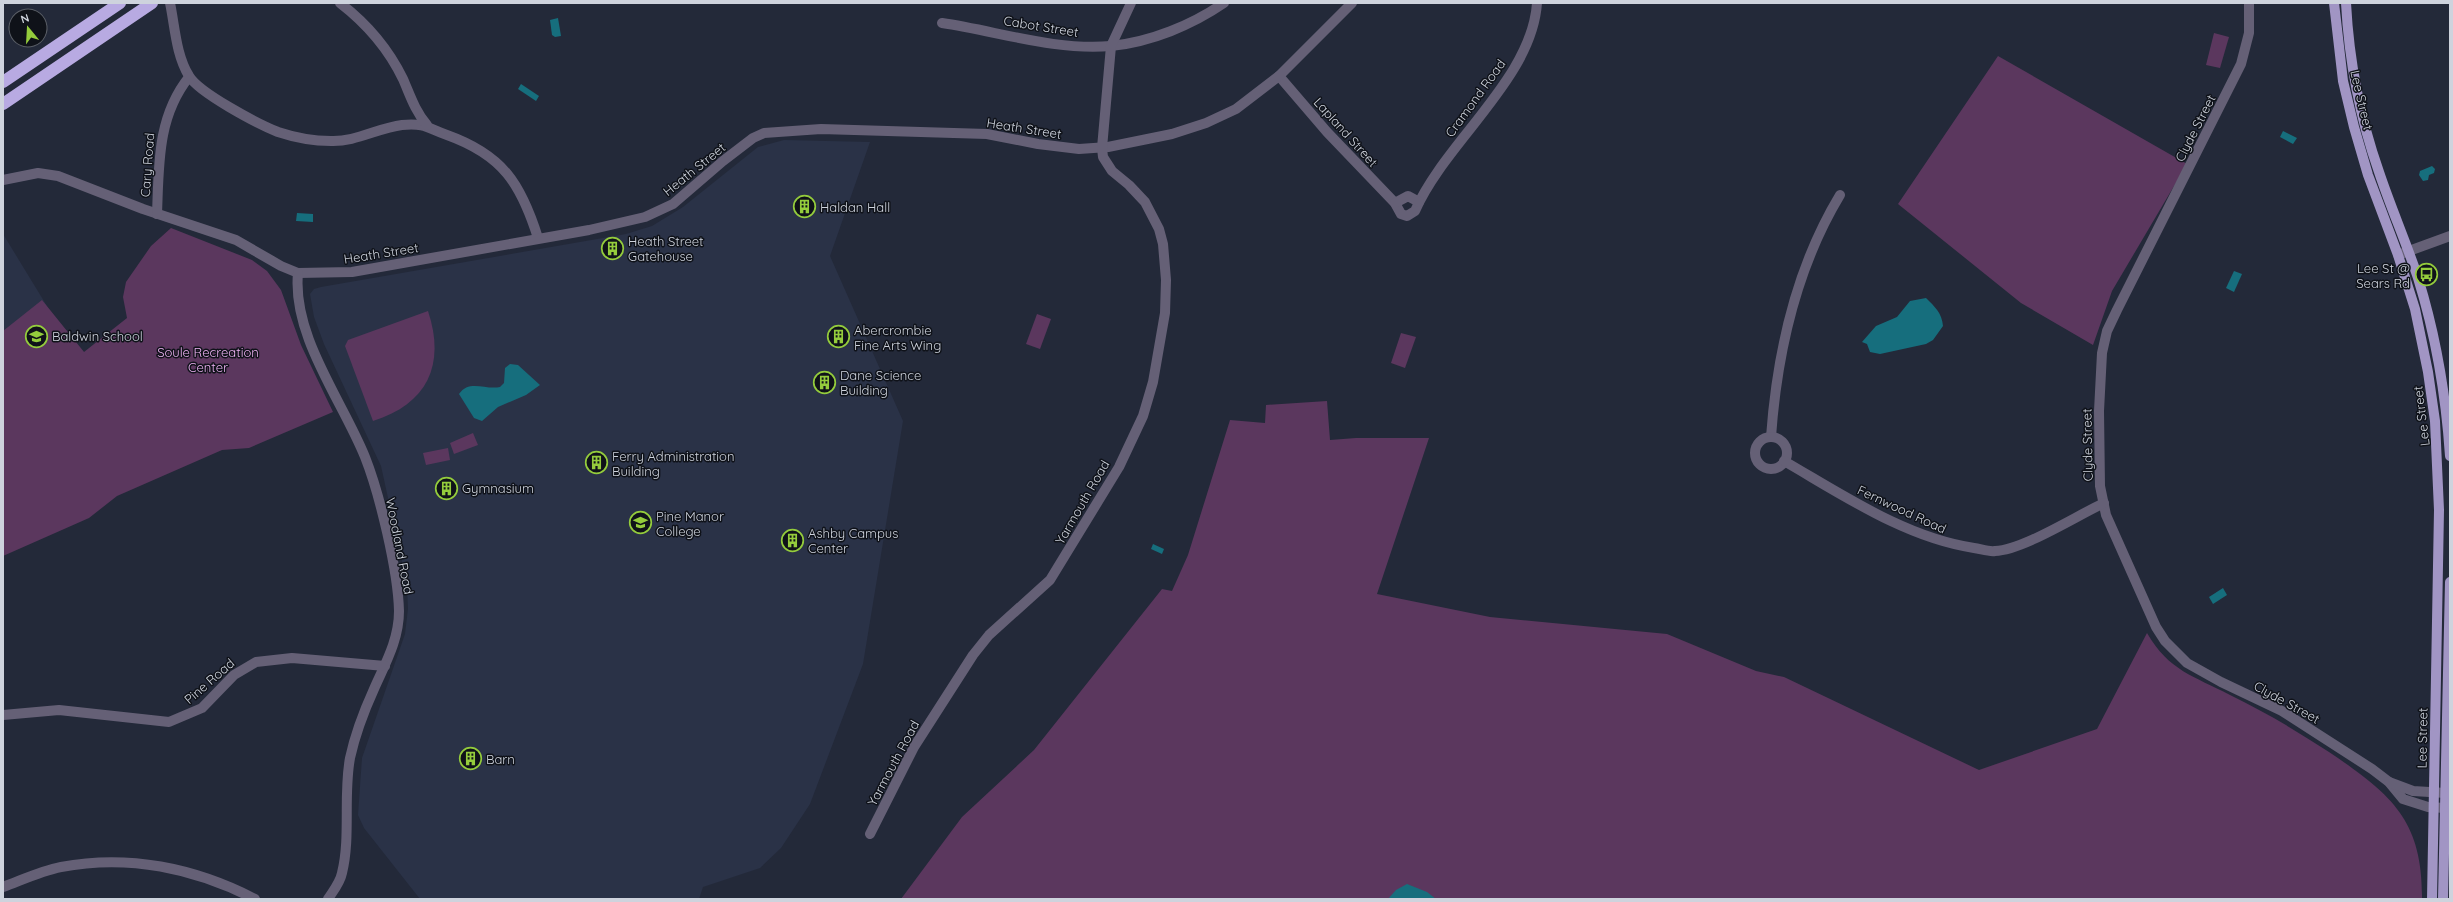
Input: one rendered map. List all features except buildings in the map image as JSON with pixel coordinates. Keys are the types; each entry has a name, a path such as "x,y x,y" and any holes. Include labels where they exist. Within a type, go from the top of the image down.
{"highway":[{"path":"3,82 120,3"},
{"path":"3,104 152,3"}],"main road":[{"name":"Lee Street","path":"2334,3 2343,81 2354,127 2368,175 2398,255 2421,333 2433,399 2438,460 2434,792"},
{"name":"Lee Street","path":"2346,3 2355,79 2365,124 2379,171 2409,251 2432,330 2445,402 2450,456"},
{"name":"Lee Street","path":"2446,793 2450,582"},
{"path":"2432,899 2434,792"},
{"path":"2444,899 2447,883 2446,793"}],"street":[{"path":"170,3 179,50 189,77 210,95 244,116 278,132 310,139 332,141 401,125 427,125 489,154 506,171 519,190 538,238"},
{"path":"340,3 371,29 402,77 420,116 427,125"},
{"path":"1102,148 1112,46 1131,3"},
{"name":"Cabot Street","path":"942,23 1060,44 1112,46 1176,30 1203,18 1224,3"},
{"name":"Heath Street","path":"3,180 38,173 58,176 157,214 236,240 281,266 298,273 352,272 623,224 665,209 682,198 723,161 753,138 764,133 821,129 987,134 1038,144 1079,149 1102,148 1172,134 1206,123 1236,109 1280,76 1352,3"},
{"name":"Cramond Road","path":"1419,202 1454,148 1510,74 1525,48 1536,16 1537,3"},
{"name":"Clyde Street","path":"2249,3 2249,33 2241,64 2116,310 2104,342 2099,411 2100,486 2106,515 2156,627 2165,641 2187,663 2221,682 2282,711 2388,782 2413,791 2446,793"},
{"name":"Lapland Street","path":"1280,76 1327,132 1395,204 1401,214 1407,216 1415,211 1419,202"},
{"name":"Cary Road","path":"157,214 160,147 165,121 172,101 189,77"},
{"name":"Yarmouth Road","path":"870,834 914,747 972,654 989,635 1050,580 1119,467 1143,416 1154,382 1165,313 1166,280 1163,244 1159,229 1145,202 1130,185 1112,171 1103,157 1102,148"},
{"path":"1771,437 1774,384 1797,292 1813,245 1840,194"},
{"path":"1395,204 1408,196 1419,202"},
{"path":"2398,255 2450,236"},
{"name":"Woodland Road","path":"298,273 297,298 308,335 366,458 381,512 394,572 398,612 395,640 385,666 373,690 353,746 349,767 342,873 328,899"},
{"path":"1771,437 1780,440 1786,447 1784,461 1771,469 1758,462 1755,453 1758,444 1771,437"},
{"name":"Fernwood Road","path":"1784,461 1886,518 1921,534 1948,544 1995,552 2016,546 2104,504"},
{"name":"Pine Road","path":"3,715 60,710 169,722 202,708 234,675 256,662 292,658 385,666"},
{"name":"Clyde Street","path":"2388,782 2403,799 2434,807 2445,808"},
{"path":"3,886 62,867 132,862 186,871 255,899"},
{"path":"2432,883 2447,883"}],"shaded area":[{"name":"Pine Manor College","path":"784,140 870,142 830,256 903,421 863,664 810,804 781,848 760,868 703,887 699,899 420,899 364,828 358,815 362,758 405,634 408,609 407,584 381,466 324,344 314,317 310,294 314,289 321,287 626,234 652,226 683,207 758,147"},
{"name":"Baldwin School","path":"3,234 50,311 84,352 3,418"}],"green space":[{"path":"2214,33 2229,37 2220,68 2206,65"},
{"path":"1998,56 2187,164 2112,291 2093,345 2021,303 1898,204"},
{"name":"Soule Recreation Center","path":"171,228 252,260 267,271 281,290 301,345 333,412 249,448 222,450 117,496 89,518 3,556 3,331 42,300 84,352 127,318 123,297 126,282 151,246"},
{"path":"428,311 433,331 435,349 433,365 428,380 419,393 407,404 392,414 373,421 345,346 348,340"},
{"path":"1037,314 1051,319 1040,349 1026,344"},
{"path":"1401,333 1416,337 1405,368 1391,363"},
{"path":"1327,401 1330,440 1356,438 1429,438 1377,594 1490,617 1667,634 1756,671 1784,677 1979,770 2097,729 2147,633 2155,646 2164,656 2183,671 2281,722 2351,767 2386,796 2399,812 2409,829 2417,849 2421,872 2422,899 901,899 962,817 1034,750 1162,589 1172,591 1188,555 1230,420 1265,423 1266,405"},
{"path":"473,433 478,445 454,454 450,443"},
{"path":"448,448 450,460 426,465 423,453"}],"water":[{"path":"558,18 561,36 555,37 552,35 550,20"},
{"path":"521,84 539,96 536,101 518,89"},
{"path":"2283,131 2297,138 2293,144 2280,137"},
{"path":"2432,166 2435,169 2434,173 2429,175 2428,180 2423,181 2419,175 2420,171"},
{"path":"297,213 313,214 313,222 296,221"},
{"path":"2234,271 2242,274 2234,292 2226,288"},
{"path":"1926,298 1938,310 1943,326 1933,340 1926,344 1880,354 1870,352 1867,344 1862,342 1876,326 1897,317 1910,301"},
{"path":"510,364 518,365 540,385 526,395 498,407 482,421 474,418 459,394 463,390 472,386 494,388 500,387 504,383 505,368"},
{"path":"1153,544 1164,549 1162,554 1151,549"},
{"path":"2223,588 2227,595 2213,604 2209,597"},
{"path":"1407,884 1427,892 1436,899 1388,899 1396,890"}],"place":[{"name":"Haldan Hall","path":"805,207"},
{"name":"Heath Street Gatehouse","path":"613,248"},
{"name":"Lee St @ Sears Rd","path":"2426,275"},
{"name":"Baldwin School","path":"37,336"},
{"name":"Abercrombie Fine Arts Wing","path":"838,337"},
{"name":"Dane Science Building","path":"825,382"},
{"name":"Ferry Administration Building","path":"596,463"},
{"name":"Gymnasium","path":"447,488"},
{"name":"Pine Manor College","path":"640,523"},
{"name":"Ashby Campus Center","path":"793,540"},
{"name":"Barn","path":"471,759"}]}
